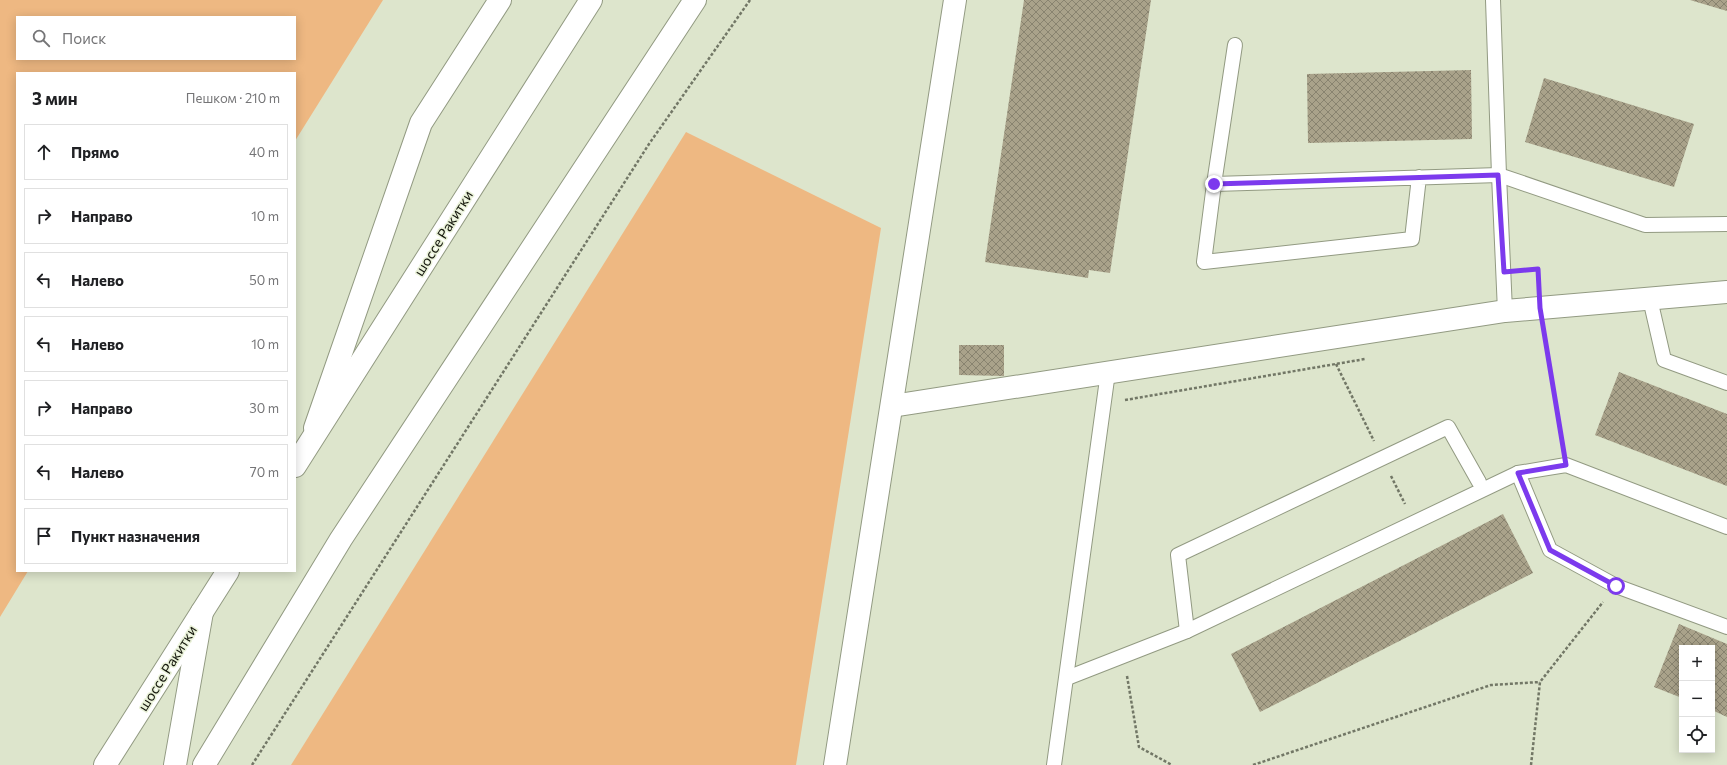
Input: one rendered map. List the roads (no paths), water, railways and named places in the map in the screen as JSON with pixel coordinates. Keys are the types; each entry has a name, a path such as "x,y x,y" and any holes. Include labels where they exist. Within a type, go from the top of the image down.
{"street":[{"path":"309,445 421,123 500,0"},
{"name":"шоссе Ракитки","path":"296,464 591,0"},
{"path":"204,765 341,539 695,0"},
{"path":"835,765 955,0"},
{"path":"892,406 1505,311 1727,292"},
{"name":"шоссе Ракитки","path":"105,765 227,572"},
{"path":"175,765 202,612"}],"lane":[{"path":"1493,0 1498,175 1505,311"},
{"path":"1235,45 1204,262 1412,239 1419,177"},
{"path":"1214,184 1498,175 1645,224 1727,224"},
{"path":"1650,299 1664,360 1727,383"},
{"path":"1054,765 1108,372"},
{"path":"1187,631 1178,555 1448,427 1479,482"},
{"path":"1067,678 1187,631 1518,473 1566,465 1727,527"},
{"path":"1518,473 1550,550 1616,586 1727,627"}]}
